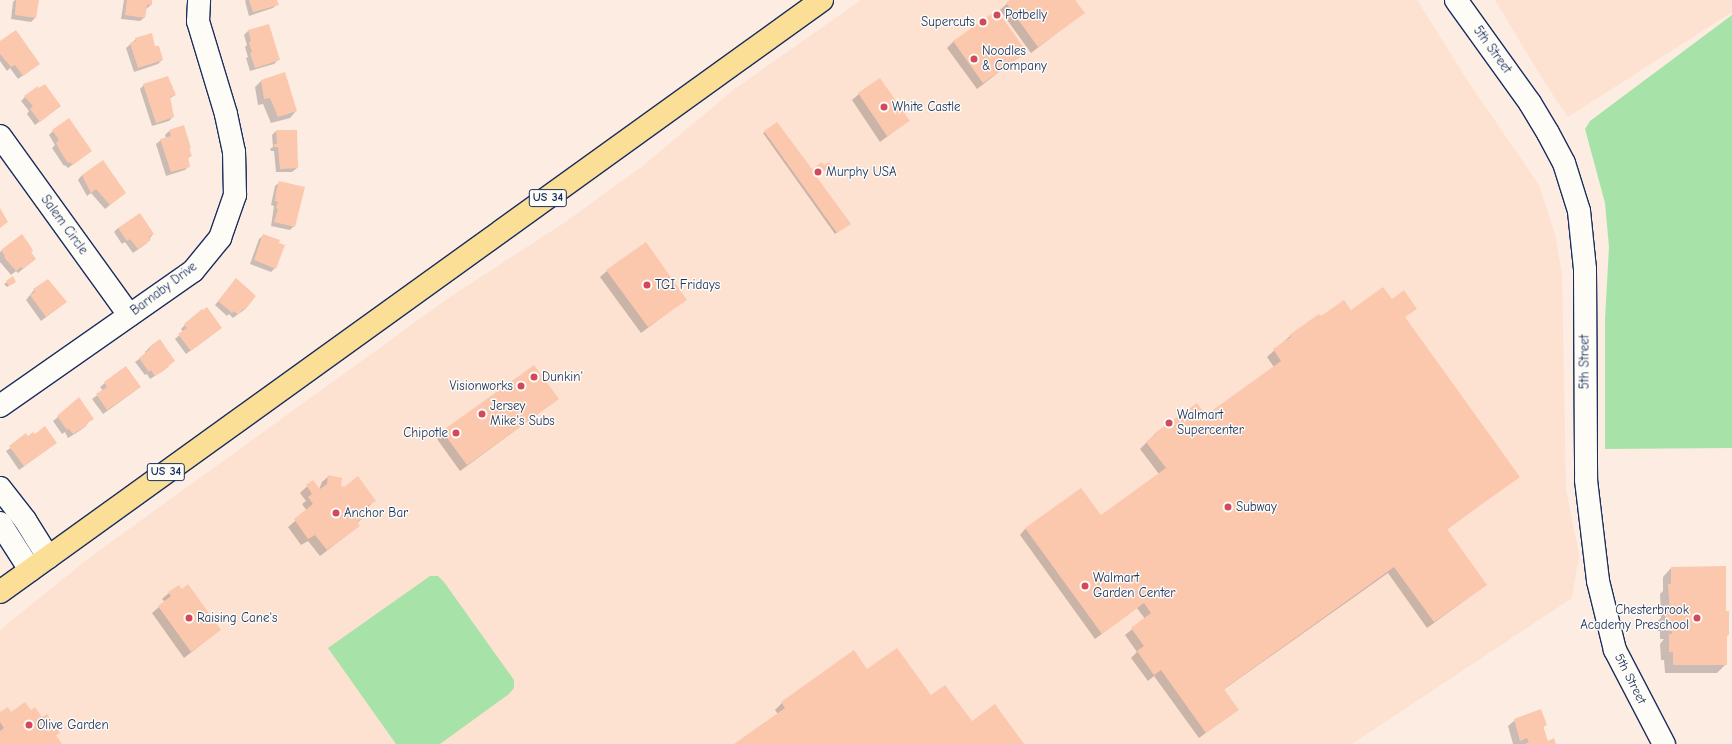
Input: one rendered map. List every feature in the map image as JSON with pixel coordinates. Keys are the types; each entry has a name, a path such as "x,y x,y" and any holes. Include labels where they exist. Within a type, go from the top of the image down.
{"main road":[{"name":"US 34","path":"0,592 822,0"}],"street":[{"name":"Barnaby Drive","path":"0,406 193,271 220,238 235,195 234,152 226,114 198,22 198,0"},
{"name":"5th Street","path":"1456,0 1530,103 1564,163 1580,211 1585,269 1586,480 1598,581 1615,650 1664,744"},
{"name":"Salem Circle","path":"0,136 129,315"},
{"path":"0,488 25,520 48,557"},
{"path":"0,523 30,570"}],"shaded area":[{"path":"861,0 1417,0 1467,80 1539,185 1555,234 1562,274 1566,490 1579,555 1572,598 1352,744 0,744 0,630 89,558 450,297 564,223 644,165 732,91"},
{"path":"1495,0 1732,0 1732,12 1568,117 1543,80"}],"green space":[{"path":"1732,15 1732,448 1605,449 1605,319 1609,247 1605,203 1585,129 1590,121"},
{"path":"430,576 438,576 444,582 514,680 514,688 509,694 440,744 396,744 328,648"}],"building":[{"path":"16,0 39,0 36,18 15,15"},
{"path":"127,0 152,0 152,5 147,5 145,18 125,15"},
{"path":"249,0 277,0 279,5 253,12"},
{"path":"1010,0 1075,0 1085,13 1038,47 1006,3"},
{"path":"997,10 1024,48 1023,55 983,83 953,41"},
{"path":"269,24 280,60 255,68 250,53 252,52 248,30"},
{"path":"16,30 40,64 23,76 15,65 11,67 0,54 0,41"},
{"path":"152,33 155,46 159,46 163,60 138,68 130,43 136,41 135,38"},
{"path":"285,72 297,111 278,117 270,98 264,99 261,80"},
{"path":"168,76 176,95 170,97 174,117 156,123 143,84"},
{"path":"880,78 910,121 887,136 858,93"},
{"path":"45,84 61,106 40,122 30,109 33,106 24,96 38,86 39,88"},
{"path":"69,118 92,151 73,165 70,162 68,163 62,154 56,143 59,140 52,130"},
{"name":"Murphy USA","path":"777,122 812,169 822,162 824,165 829,162 832,166 816,176 851,224 837,233 764,131"},
{"path":"184,125 191,148 189,148 192,156 188,157 190,167 171,172 160,139 171,136 169,130"},
{"path":"276,130 297,130 298,168 280,169 278,147 274,147 274,144 277,144"},
{"path":"103,160 126,193 110,205 96,189 91,193 82,175"},
{"path":"279,181 305,187 295,227 274,222 278,209 276,208 278,202 275,201"},
{"path":"0,208 8,222 0,228"},
{"path":"140,213 154,234 149,237 151,240 138,249 130,239 127,241 118,228"},
{"path":"22,234 31,247 33,251 31,252 36,259 23,269 21,267 16,271 4,257 5,256 1,250"},
{"path":"263,234 280,240 279,243 285,245 276,269 254,260"},
{"name":"TGI Fridays","path":"646,242 687,300 648,327 606,270"},
{"path":"13,276 16,282 9,286 6,281"},
{"path":"236,278 256,296 245,310 243,309 238,315 234,311 232,313 218,301"},
{"path":"48,279 67,302 46,317 30,295 35,292 33,289"},
{"path":"1383,287 1392,299 1404,290 1417,309 1405,317 1520,477 1447,529 1487,585 1434,622 1394,567 1224,689 1239,710 1206,733 1161,670 1154,675 1137,651 1144,646 1131,628 1151,613 1144,603 1102,634 1025,528 1081,488 1101,515 1166,468 1146,442 1156,434 1155,433 1197,403 1206,415 1281,361 1273,349 1291,337 1289,335 1319,314 1321,316 1344,300 1351,310"},
{"path":"207,307 222,328 191,351 178,334 187,328 184,324 202,309 203,310"},
{"path":"160,339 175,361 155,376 151,370 149,372 139,358 150,349 149,347"},
{"path":"534,365 559,399 467,465 442,431"},
{"path":"126,366 141,387 107,410 96,394 107,387 104,382"},
{"path":"79,397 94,419 86,424 87,426 73,434 69,429 67,430 57,416"},
{"path":"45,426 57,443 24,466 9,446 26,433 28,436 33,432 35,434"},
{"name":"Anchor Bar","path":"328,475 342,478 341,486 344,487 358,476 376,501 367,506 371,512 357,522 360,526 327,550 315,535 308,539 294,519 313,504 308,497 312,494 306,485 313,480 320,489 327,484"},
{"path":"1726,566 1726,611 1729,611 1727,665 1673,665 1673,652 1669,652 1669,634 1672,634 1672,631 1668,631 1668,623 1665,623 1665,613 1670,613 1668,584 1671,584 1671,567"},
{"name":"Raising Cane's","path":"188,584 221,630 191,652 158,606 171,596 168,592 179,585 182,589"},
{"path":"897,648 931,695 945,685 972,721 995,704 1024,744 734,744 785,708 781,702 854,650 867,669"},
{"name":"Olive Garden","path":"25,702 31,710 35,707 42,717 47,714 60,733 56,735 62,744 0,744 0,731 4,728 0,722 0,712 8,707 11,712"},
{"path":"1541,709 1547,725 1543,726 1548,741 1554,738 1556,744 1525,744 1529,742 1527,738 1520,741 1514,719"}],"place":[{"name":"Potbelly","path":"997,15"},
{"name":"Supercuts","path":"983,22"},
{"name":"Noodles & Company","path":"974,59"},
{"name":"White Castle","path":"884,107"},
{"name":"Murphy USA","path":"818,172"},
{"name":"TGI Fridays","path":"647,285"},
{"name":"Dunkin'","path":"534,377"},
{"name":"Visionworks","path":"521,386"},
{"name":"Jersey Mike's Subs","path":"482,414"},
{"name":"Walmart Supercenter","path":"1169,423"},
{"name":"Chipotle","path":"456,433"},
{"name":"Subway","path":"1228,507"},
{"name":"Anchor Bar","path":"336,513"},
{"name":"Walmart Garden Center","path":"1085,586"},
{"name":"Raising Cane's","path":"189,618"},
{"name":"Chesterbrook Academy Preschool","path":"1697,618"},
{"name":"Olive Garden","path":"29,725"}]}
